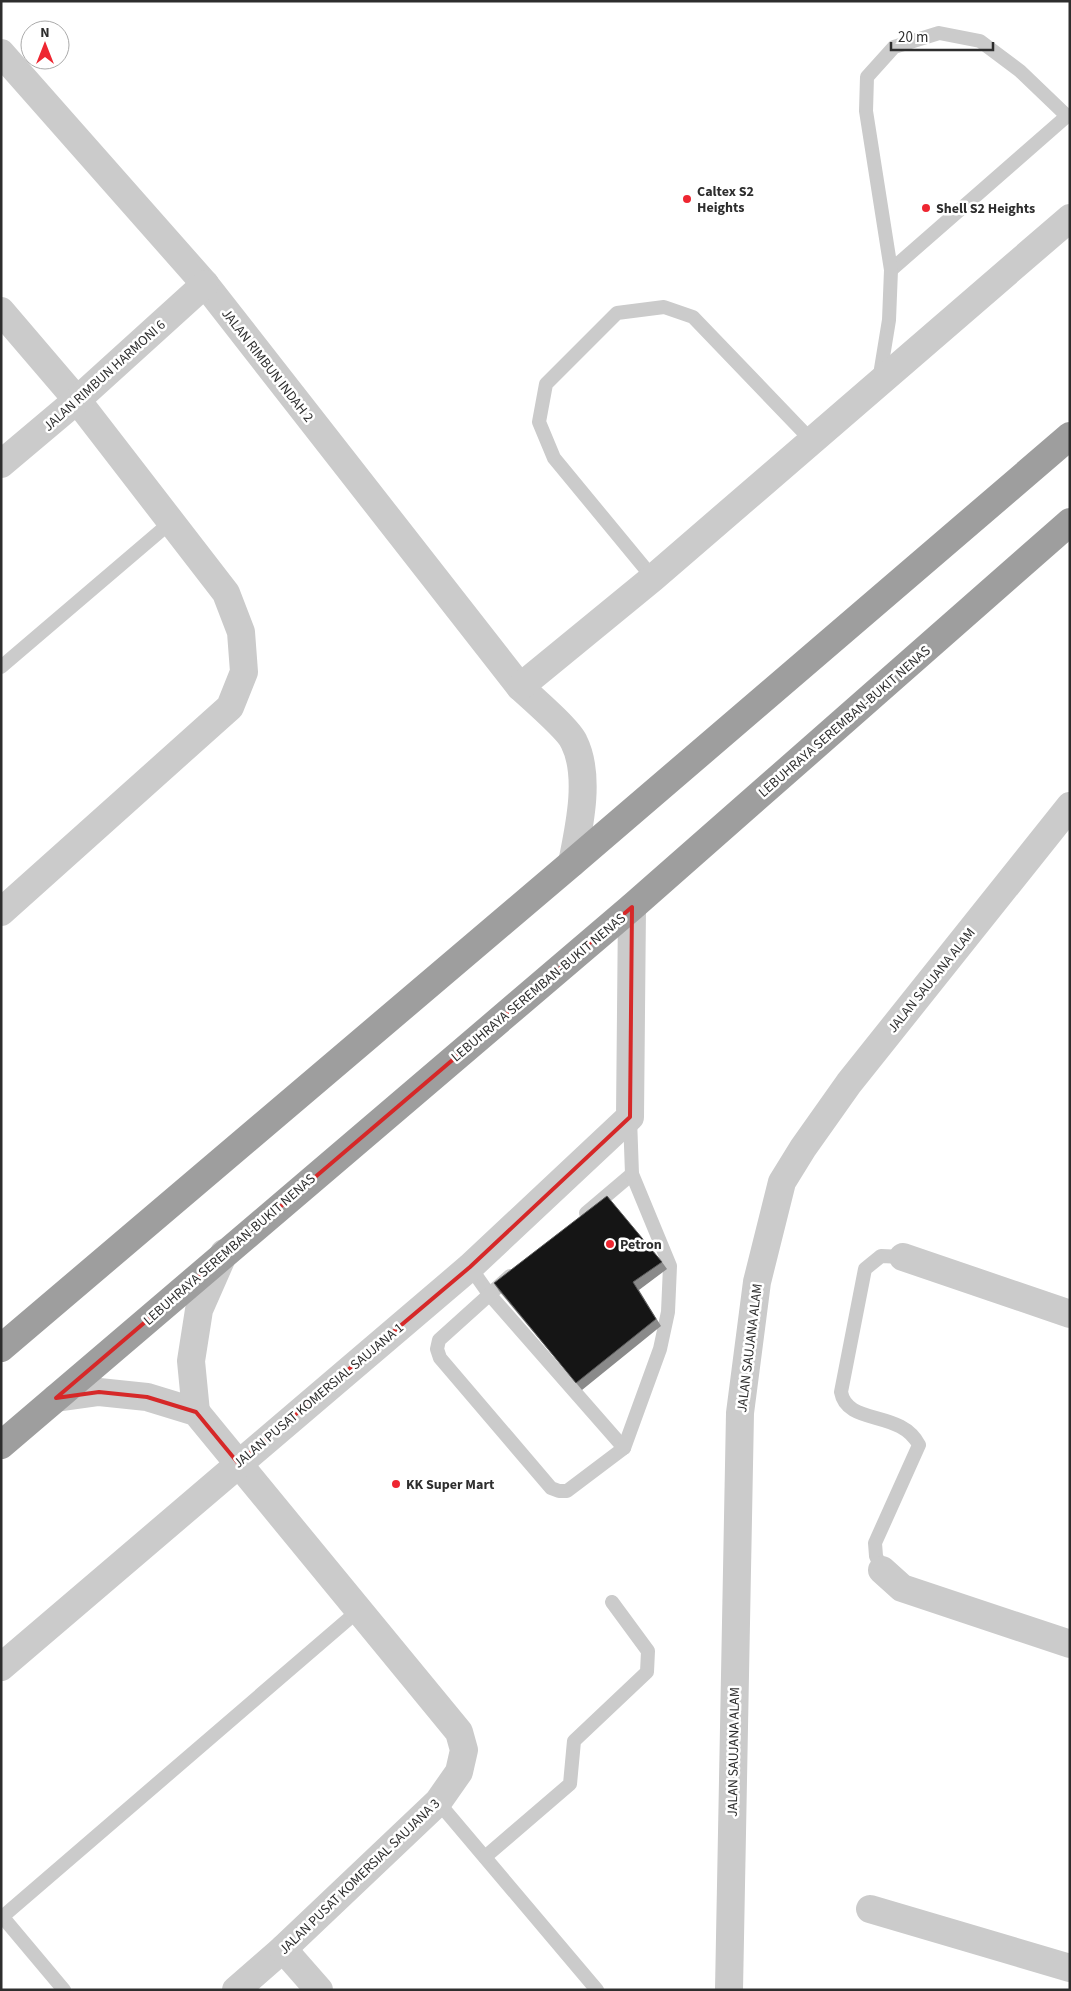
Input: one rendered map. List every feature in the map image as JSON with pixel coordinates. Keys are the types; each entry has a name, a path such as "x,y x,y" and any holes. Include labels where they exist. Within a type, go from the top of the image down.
{"highway":[{"path":"1,1348 572,863 1070,436"},
{"name":"LEBUHRAYA SEREMBAN-BUKIT NENAS","path":"1,1445 632,907 1070,522"}],"street":[{"name":"JALAN RIMBUN INDAH 2","path":"1,53 205,284 520,687 574,741 582,781 582,812 572,863"},
{"path":"520,687 653,578 813,442 1070,218"},
{"name":"JALAN RIMBUN HARMONI 6","path":"1,464 78,400 205,284"},
{"path":"1,311 78,400 226,593 241,632 244,672 230,707 1,912"},
{"name":"JALAN SAUJANA ALAM","path":"729,1990 740,1413 757,1282 782,1182 849,1082 1070,806"},
{"path":"630,1117 632,907"},
{"name":"JALAN PUSAT KOMERSIAL SAUJANA 1","path":"1,1667 470,1267 630,1117"},
{"path":"224,1253 198,1310 191,1361 196,1412 359,1610"},
{"path":"903,1257 1070,1314"},
{"path":"56,1398 99,1392 137,1396 196,1412"},
{"path":"882,1570 902,1588 1070,1644"},
{"name":"JALAN PUSAT KOMERSIAL SAUJANA 3","path":"236,1990 283,1949 438,1802 459,1772 464,1750 459,1732 359,1610"},
{"path":"870,1909 1070,1968"},
{"path":"283,1949 319,1990"}],"lane":[{"path":"879,384 889,320 892,270 866,111 868,77 894,47 939,33 980,42 1020,71 1068,115 892,270"},
{"path":"653,578 554,458 539,422 546,384 618,313 664,306 693,317 813,442"},
{"path":"1,667 171,522"},
{"path":"519,1269 439,1340 437,1349 440,1358 544,1481 551,1488 567,1491 624,1448 660,1349 668,1312 670,1266 632,1174 630,1117"},
{"path":"572,1225 632,1174"},
{"path":"882,1570 876,1556 876,1543 919,1445 913,1434 903,1426 855,1411 846,1404 841,1392 865,1269 881,1256 903,1257"},
{"path":"470,1267 489,1294 624,1448"},
{"path":"485,1857 570,1784 574,1741 647,1672 648,1651 612,1602"},
{"path":"64,1990 2,1917 359,1610"},
{"path":"438,1802 597,1990"}],"highlighted area":[{"path":"632,907 630,1117 470,1267 238,1463 196,1412 147,1397 99,1392 56,1398"}],"building":[{"path":"607,1196 662,1262 633,1282 656,1319 576,1383 494,1283"}],"place":[{"name":"Caltex S2 Heights","path":"687,199"},
{"name":"Shell S2 Heights","path":"926,208"},
{"name":"Petron","path":"610,1244"},
{"name":"KK Super Mart","path":"396,1484"}]}
